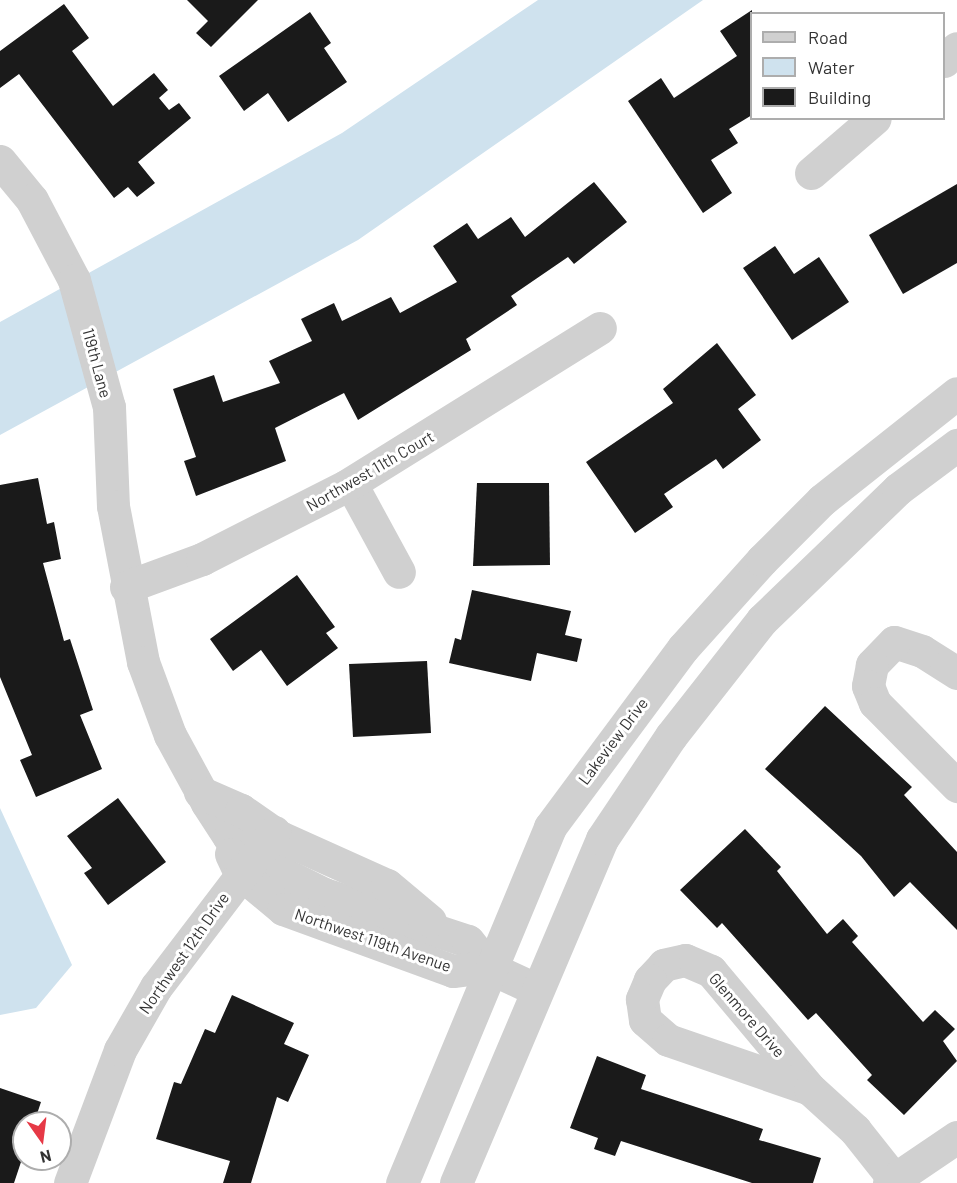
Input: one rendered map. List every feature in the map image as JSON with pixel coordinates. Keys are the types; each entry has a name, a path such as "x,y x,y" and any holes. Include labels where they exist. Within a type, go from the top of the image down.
{"street":[{"path":"945,60 957,48"},
{"path":"811,172 873,120"},
{"name":"119th Lane","path":"0,161 32,200 66,265 109,407 113,506 126,587"},
{"name":"Northwest 11th Court","path":"126,587 202,559 351,484 600,328"},
{"name":"Lakeview Drive","path":"402,1183 488,967 550,827 683,648 822,500 957,393"},
{"path":"456,1183 535,989 602,839 671,736 762,620 898,489 957,445"},
{"path":"351,484 399,572"},
{"name":"Northwest 119th Avenue","path":"126,587 143,662 170,735 204,798 246,865 283,909 453,971 488,967"},
{"path":"957,673 922,651 894,642 872,666 868,686 875,703 957,786"},
{"name":"Northwest 119th Avenue","path":"204,798 241,810 274,832 387,885 443,932"},
{"name":"Northwest 12th Drive","path":"70,1183 120,1050 156,987 246,865 274,832"},
{"name":"Northwest 119th Avenue","path":"246,865 324,894 468,941 488,967 535,989"},
{"name":"Glenmore Drive","path":"810,1089 668,1040 645,1020 642,999 650,980 664,965 685,960 711,971 810,1089 855,1130 891,1181 957,1137"}],"water":[{"path":"538,0 703,0 358,240 0,435 0,322 342,133"},
{"path":"0,808 72,965 36,1008 0,1015"}],"building":[{"path":"187,0 258,0 211,47 196,33 208,21"},
{"path":"64,4 89,38 72,51 113,106 154,73 168,90 159,98 169,110 179,103 191,118 138,162 155,183 137,197 128,187 114,198 19,74 0,88 0,51"},
{"path":"752,10 750,12 750,116 729,129 738,143 711,160 732,193 703,213 628,101 661,78 674,98 737,56 720,31"},
{"path":"310,12 331,43 324,48 347,82 288,122 268,93 244,111 219,76"},
{"path":"594,182 627,222 574,264 568,257 511,296 517,305 466,339 471,350 358,420 344,393 275,428 286,461 196,496 184,461 196,457 173,389 214,375 223,402 280,383 269,361 312,341 301,319 334,303 342,321 391,297 400,313 457,282 433,246 467,223 478,239 511,217 525,237"},
{"path":"957,184 957,263 903,294 869,235"},
{"path":"775,246 794,274 819,257 849,302 792,340 743,268"},
{"path":"717,343 756,395 738,409 761,440 723,469 716,459 664,494 673,507 635,533 586,462 673,403 663,389"},
{"path":"38,478 47,524 54,522 61,559 43,563 64,641 70,639 93,710 80,715 102,769 36,797 20,760 32,755 0,677 0,485"},
{"path":"477,483 549,483 550,565 473,566"},
{"path":"297,575 335,627 326,633 338,648 287,686 261,650 233,671 210,639"},
{"path":"472,590 571,611 565,635 582,639 577,662 537,653 531,681 449,663 455,638 461,640"},
{"path":"427,661 431,733 353,737 349,664"},
{"path":"825,706 912,787 904,795 957,852 957,930 910,882 894,897 861,856 765,769"},
{"path":"118,798 166,862 108,905 84,873 92,868 67,836"},
{"path":"745,829 781,867 777,871 827,934 843,919 858,936 852,942 923,1022 935,1010 955,1029 943,1041 957,1061 904,1115 867,1080 872,1075 816,1013 808,1020 722,923 717,928 680,890"},
{"path":"232,995 294,1023 284,1044 309,1055 288,1102 277,1097 251,1183 223,1183 230,1161 156,1139 174,1082 181,1084 205,1029 215,1033"},
{"path":"597,1056 646,1075 641,1089 763,1129 759,1140 821,1158 813,1183 752,1183 621,1141 615,1156 594,1149 598,1138 570,1128"},
{"path":"0,1088 41,1102 38,1111 12,1111 12,1171 18,1171 14,1183 0,1183"}]}
